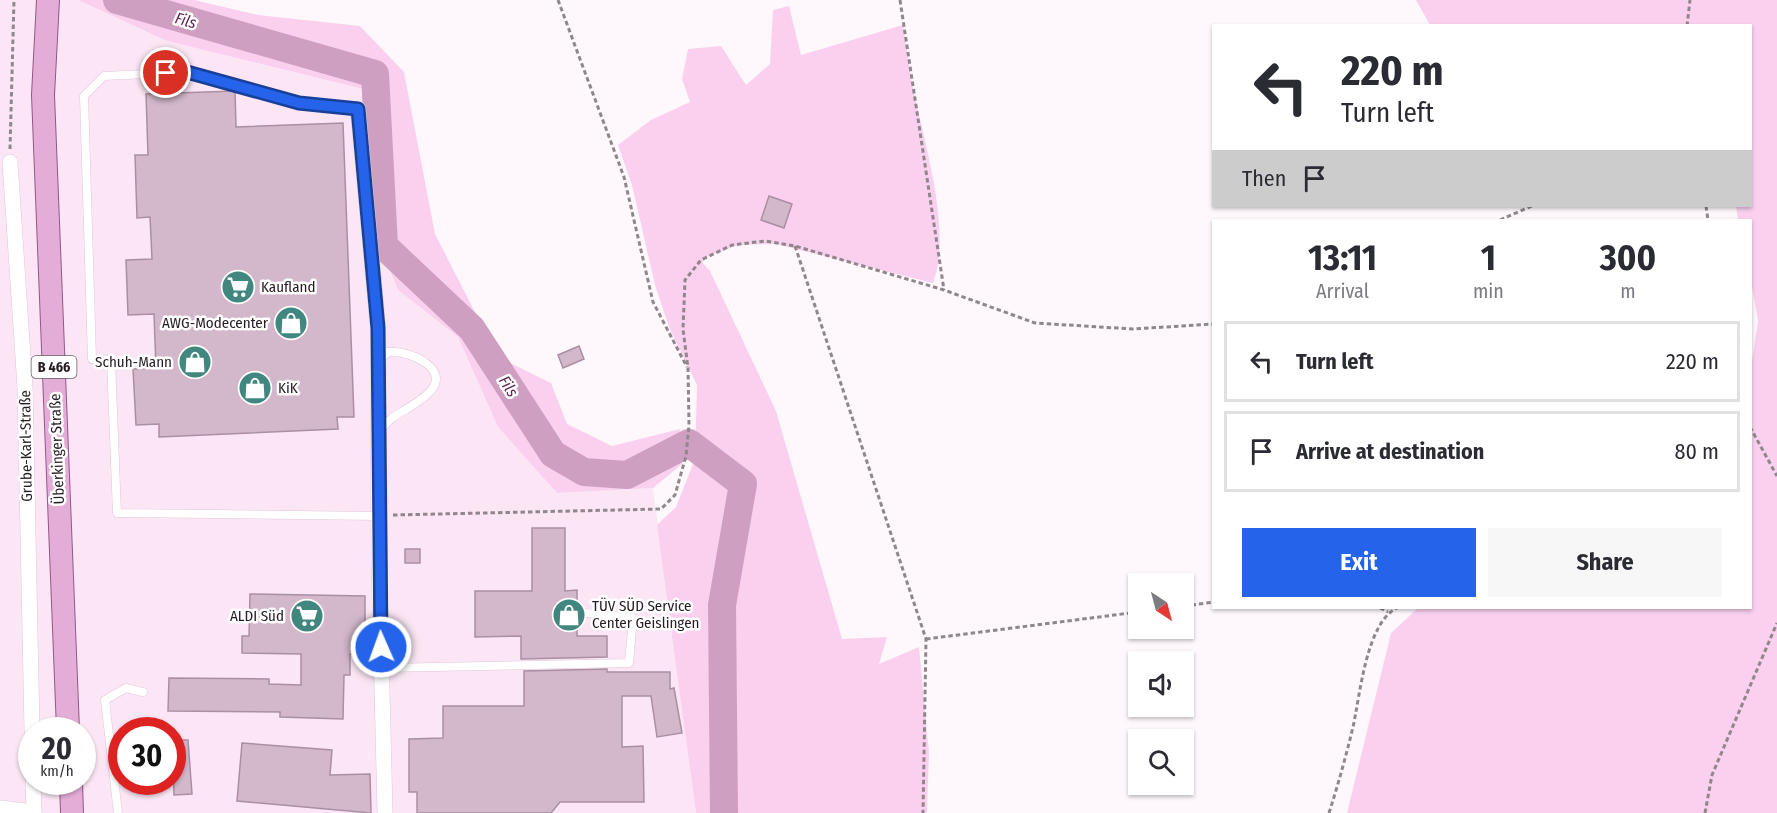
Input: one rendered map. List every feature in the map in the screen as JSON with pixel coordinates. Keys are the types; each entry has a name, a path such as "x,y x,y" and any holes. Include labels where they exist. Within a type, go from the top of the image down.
{"main road":[{"name":"Überkinger Straße","path":"48,0 43,95 67,717"},
{"path":"71,795 72,813"}],"street":[{"path":"358,109 378,328 385,813"},
{"name":"Grube-Karl-Straße","path":"10,162 25,387 32,717"},
{"path":"0,808 34,812 33,795"}],"lane":[{"path":"358,109 299,103 187,72 104,76 84,96 92,359 111,360 117,513 379,516"},
{"path":"378,361 388,352 397,351 423,361 433,369 437,379 435,387 427,395 390,420 378,433"},
{"path":"382,668 629,663 633,618 586,613"},
{"path":"118,813 105,700 126,688 143,692"}],"path":[{"path":"10,162 14,0"},
{"path":"558,0 624,177 652,302 688,368"},
{"path":"900,0 944,290"},
{"path":"1687,24 1690,0"},
{"path":"1502,219 1530,207"},
{"path":"379,516 661,509 675,495 686,456 689,425 688,368 683,329 684,280 702,260 732,245 765,241 795,246 944,290 1035,324 1133,329 1212,324"},
{"path":"795,246 926,639 923,813"},
{"path":"1752,431 1777,476"},
{"path":"1194,605 1212,602"},
{"path":"1382,609 1388,612"},
{"path":"1329,813 1353,725 1363,671 1373,640 1388,612 1395,609"},
{"path":"926,639 1128,613"},
{"path":"1705,813 1712,775 1777,623"}],"shaded area":[{"path":"0,0 78,0 167,41 367,90 380,121 377,238 398,290 458,337 498,427 557,493 653,488 696,813 0,813"},
{"path":"78,0 194,0 258,15 360,26 404,72 435,234 498,357 551,383 567,424 612,446 680,429 682,464 653,488 557,493 498,427 458,337 398,290 377,238 380,121 367,90 167,41"},
{"path":"1416,0 1777,0 1777,813 1347,813 1391,633 1417,609 1752,609 1752,361 1758,321 1752,287 1752,219 1738,219 1736,207 1752,207 1752,24 1429,24"},
{"path":"789,6 801,55 903,25 912,84 929,157 938,211 940,238 933,283 776,244 738,245 709,256 702,262 710,271 776,411 842,639 887,637 879,664 919,647 929,753 927,813 696,813 657,525 676,507 695,459 697,385 669,327 655,285 632,185 618,145 651,120 690,102 682,79 688,49 721,46 746,85 770,64 773,10"}],"building":[{"name":"Kaufland","path":"235,91 236,127 343,123 354,417 337,417 338,429 159,437 159,424 136,425 133,369 156,368 154,314 128,315 126,260 152,259 150,217 137,218 135,155 148,155 146,94"},
{"path":"769,196 792,204 784,228 761,220"},
{"path":"579,346 584,359 563,368 558,355"},
{"path":"532,528 565,528 565,591 577,590 577,636 607,636 607,657 521,659 521,636 475,637 475,591 532,591"},
{"path":"405,549 420,549 420,563 405,563"},
{"path":"250,594 365,596 365,655 350,654 350,675 344,675 343,719 280,717 280,712 168,711 169,678 269,679 269,684 301,685 301,654 242,653 242,636 249,636"},
{"path":"607,669 607,672 670,672 670,689 674,688 682,733 657,737 651,696 622,696 622,747 643,746 644,802 560,802 551,813 417,813 417,792 409,792 409,739 443,738 443,706 524,706 524,671"},
{"path":"186,740 188,740 192,794 186,794"},
{"path":"242,743 332,750 330,775 370,774 371,813 237,801"}],"waterway":[{"name":"Fils","path":"117,0 375,74 384,246 472,329 553,454 584,472 627,475 689,443 743,484 722,605 724,813"}],"place":[{"name":"Kaufland","path":"238,287"},
{"name":"AWG-Modecenter","path":"291,323"},
{"name":"Schuh-Mann","path":"195,362"},
{"name":"KiK","path":"255,388"},
{"name":"TÜV SÜD Service Center Geislingen","path":"569,615"},
{"name":"ALDI Süd","path":"307,616"}],"route":[{"path":"166,73 187,72 299,103 358,109 378,328 381,647"}]}
